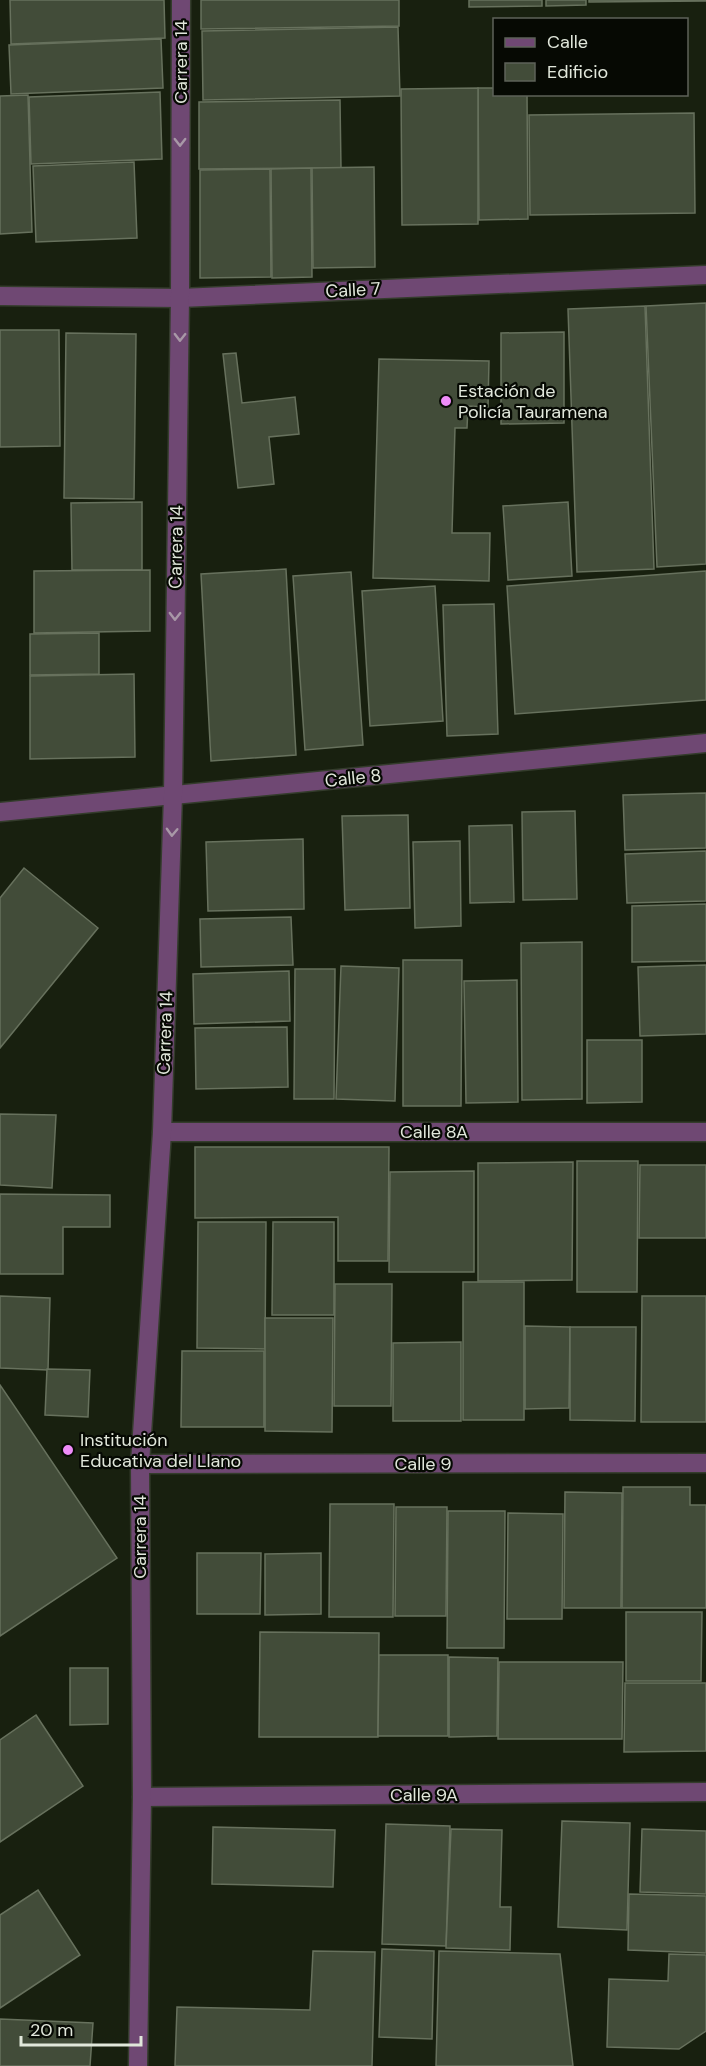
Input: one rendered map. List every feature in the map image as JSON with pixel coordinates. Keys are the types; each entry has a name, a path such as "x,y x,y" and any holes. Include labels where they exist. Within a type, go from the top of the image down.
{"street":[{"name":"Carrera 14","path":"138,2066 142,1797 140,1464 162,1131 173,795 180,298 181,0"},
{"name":"Calle 7","path":"0,296 180,298 706,275"},
{"name":"Calle 8","path":"0,812 706,743"},
{"name":"Calle 8A","path":"162,1131 706,1132"},
{"name":"Calle 9","path":"140,1464 706,1463"},
{"name":"Calle 9A","path":"142,1797 706,1792"}],"building":[{"path":"10,0 164,0 165,38 11,44"},
{"path":"201,0 399,0 399,26 201,29"},
{"path":"469,0 542,0 542,6 469,7"},
{"path":"546,0 586,0 586,5 546,6"},
{"path":"589,0 706,0 706,1 589,2"},
{"path":"398,27 400,96 203,100 202,31"},
{"path":"161,39 163,88 11,94 9,45"},
{"path":"478,88 493,88 493,96 527,96 528,219 479,220"},
{"path":"478,88 478,224 402,225 401,89"},
{"path":"160,92 162,159 31,164 29,97"},
{"path":"28,95 32,232 0,234 0,96"},
{"path":"340,100 341,168 199,169 199,102"},
{"path":"694,113 695,213 530,215 529,115"},
{"path":"134,162 137,238 36,242 33,166"},
{"path":"374,167 375,267 313,268 312,168"},
{"path":"311,168 312,277 272,278 271,169"},
{"path":"270,169 271,277 200,278 200,170"},
{"path":"706,303 706,564 657,567 646,306"},
{"path":"645,306 654,569 577,572 568,309"},
{"path":"0,330 59,330 60,446 0,447"},
{"path":"564,332 564,423 501,424 501,333"},
{"path":"66,333 136,334 134,499 64,498"},
{"path":"236,353 242,403 295,397 299,434 269,437 274,484 238,488 223,354"},
{"path":"379,359 489,361 488,407 468,406 467,428 455,428 452,533 490,533 489,581 373,578"},
{"path":"142,502 142,570 72,570 71,503"},
{"path":"568,502 572,576 508,580 503,506"},
{"path":"286,569 296,755 211,761 201,574"},
{"path":"150,570 150,631 34,633 34,571"},
{"path":"706,571 706,700 515,714 507,586"},
{"path":"351,572 363,745 305,750 293,576"},
{"path":"435,586 443,721 370,726 362,591"},
{"path":"494,604 498,734 447,736 443,605"},
{"path":"99,633 99,674 30,675 30,634"},
{"path":"134,674 135,757 30,759 30,676"},
{"path":"706,793 706,848 625,850 623,795"},
{"path":"575,811 577,899 523,900 522,812"},
{"path":"408,815 410,908 345,910 342,816"},
{"path":"512,825 514,902 470,903 469,826"},
{"path":"303,839 304,909 208,911 206,842"},
{"path":"460,841 461,926 415,928 413,842"},
{"path":"706,851 706,901 627,903 625,854"},
{"path":"24,868 98,928 0,1048 0,898"},
{"path":"706,904 706,961 632,962 632,906"},
{"path":"291,917 293,965 201,967 200,919"},
{"path":"582,942 582,1099 522,1100 521,943"},
{"path":"403,960 462,960 461,1106 403,1106"},
{"path":"706,965 706,1034 640,1036 638,967"},
{"path":"341,966 399,968 395,1101 336,1099"},
{"path":"295,969 335,969 334,1099 294,1099"},
{"path":"289,971 290,1021 194,1024 193,974"},
{"path":"517,980 518,1102 466,1103 464,981"},
{"path":"287,1027 288,1087 196,1089 195,1028"},
{"path":"587,1040 642,1040 642,1102 587,1103"},
{"path":"0,1114 56,1115 52,1188 0,1185"},
{"path":"195,1147 389,1147 388,1261 338,1261 338,1217 195,1218"},
{"path":"577,1161 638,1161 637,1292 577,1292"},
{"path":"573,1162 572,1280 478,1281 478,1163"},
{"path":"640,1165 706,1165 706,1238 639,1238"},
{"path":"474,1171 474,1272 389,1272 390,1172"},
{"path":"0,1194 110,1195 110,1227 63,1227 63,1274 0,1274"},
{"path":"198,1222 266,1222 265,1349 197,1348"},
{"path":"273,1222 334,1222 334,1315 272,1315"},
{"path":"463,1282 524,1282 524,1420 463,1420"},
{"path":"335,1284 392,1284 391,1406 334,1406"},
{"path":"0,1296 50,1298 48,1370 0,1368"},
{"path":"642,1296 706,1296 706,1422 641,1422"},
{"path":"265,1318 333,1318 332,1432 265,1431"},
{"path":"525,1326 570,1327 569,1408 525,1409"},
{"path":"570,1327 636,1327 635,1421 570,1420"},
{"path":"461,1342 461,1421 393,1421 393,1343"},
{"path":"182,1351 264,1351 264,1427 181,1427"},
{"path":"47,1369 90,1370 88,1417 45,1415"},
{"path":"0,1385 117,1558 0,1636"},
{"path":"623,1487 690,1487 690,1505 706,1505 706,1608 622,1608"},
{"path":"565,1492 622,1493 621,1608 564,1608"},
{"path":"330,1504 394,1504 393,1617 329,1617"},
{"path":"396,1507 447,1507 446,1616 395,1616"},
{"path":"448,1511 505,1511 504,1648 447,1648"},
{"path":"508,1513 563,1514 562,1619 507,1619"},
{"path":"197,1553 261,1553 260,1614 197,1614"},
{"path":"321,1553 321,1614 265,1615 265,1554"},
{"path":"626,1612 702,1612 701,1681 626,1681"},
{"path":"260,1632 379,1633 378,1737 259,1737"},
{"path":"379,1655 448,1655 448,1736 378,1736"},
{"path":"449,1657 498,1658 497,1736 449,1737"},
{"path":"499,1662 623,1662 622,1739 498,1739"},
{"path":"70,1668 108,1668 108,1724 70,1725"},
{"path":"625,1683 706,1683 706,1751 624,1752"},
{"path":"36,1715 83,1786 0,1842 0,1740"},
{"path":"562,1821 630,1823 627,1930 558,1927"},
{"path":"386,1824 450,1826 446,1946 382,1944"},
{"path":"213,1827 335,1830 333,1887 212,1884"},
{"path":"451,1829 502,1830 500,1907 511,1907 510,1950 446,1948"},
{"path":"642,1829 706,1831 706,1894 640,1892"},
{"path":"38,1890 80,1955 0,2008 0,1915"},
{"path":"629,1894 706,1896 706,1953 628,1950"},
{"path":"382,1949 434,1951 432,2039 379,2037"},
{"path":"313,1951 375,1952 372,2066 175,2066 177,2007 310,2010"},
{"path":"439,1951 560,1954 573,2066 436,2066"},
{"path":"669,1954 706,1955 706,2031 679,2049 607,2047 609,1979 668,1981"},
{"path":"0,2019 93,2023 90,2066 0,2066"}],"place":[{"name":"Estación de Policía Tauramena","path":"446,401"},
{"name":"Institución Educativa del Llano","path":"68,1450"}]}
